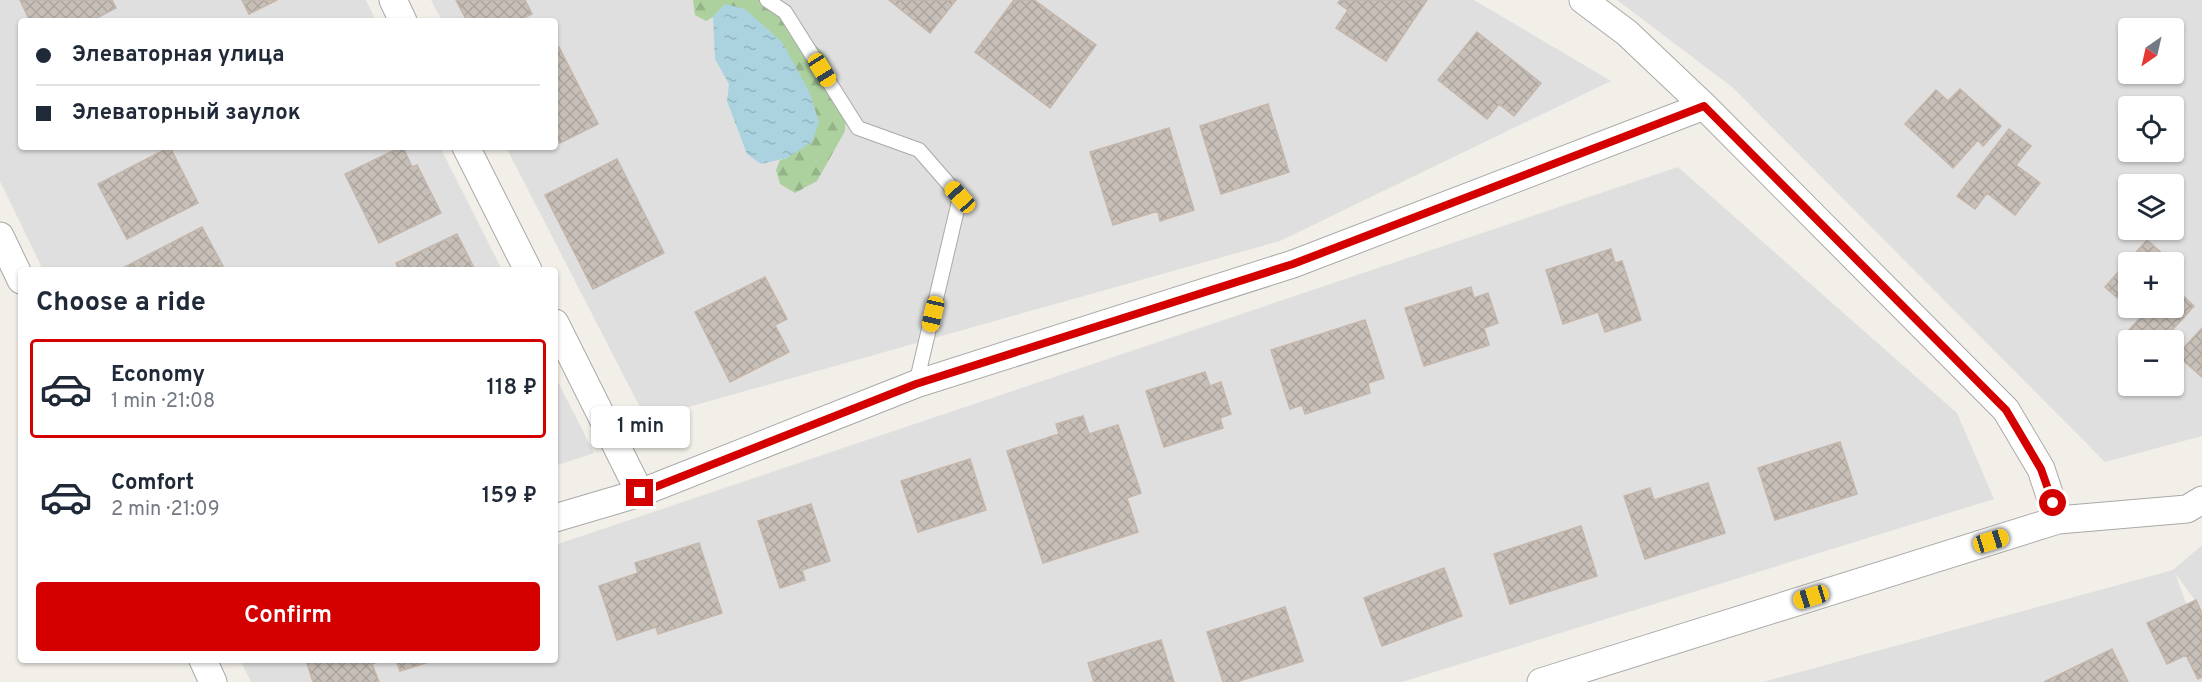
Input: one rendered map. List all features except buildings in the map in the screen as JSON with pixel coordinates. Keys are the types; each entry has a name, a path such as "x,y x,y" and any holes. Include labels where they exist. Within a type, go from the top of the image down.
{"street":[{"path":"393,0 402,18"},
{"path":"1583,0 1628,33 1704,106 2006,410 2041,469 2058,520"},
{"path":"558,517 640,493 916,384 1293,264 1704,106"},
{"path":"468,150 526,267"},
{"path":"0,236 18,274"},
{"path":"558,329 640,493"},
{"path":"1541,682 2058,520 2187,509 2202,500"},
{"path":"204,663 213,682"}],"lane":[{"path":"767,0 785,12 858,128 919,150 960,197 916,384"}],"shaded area":[{"path":"0,0 366,0 375,18 18,18 18,150 442,150 500,267 42,267 0,181"},
{"path":"431,0 1474,0 1611,81 1280,241 646,419 508,150 558,150 558,18 440,18"},
{"path":"1617,0 2202,0 2202,436 2105,462 1732,87"},
{"path":"1678,167 1957,413 1994,499 1402,682 251,682 242,663 558,663 558,544"},
{"path":"558,382 594,453 558,465"},
{"path":"2202,545 2202,610 2175,573 2202,647 2202,682 1763,682 2173,570"}],"green space":[{"path":"693,0 768,0 789,15 828,59 846,103 845,131 817,181 795,193 780,184 776,170 780,160 787,158 725,4 706,21 695,15"}],"water":[{"path":"725,4 745,9 782,42 810,93 819,122 812,142 787,158 761,164 747,154 727,101 729,84 715,59 713,17"}],"route":[{"path":"640,493 916,384 1293,264 1704,106 2006,410 2041,469 2053,503"}]}
